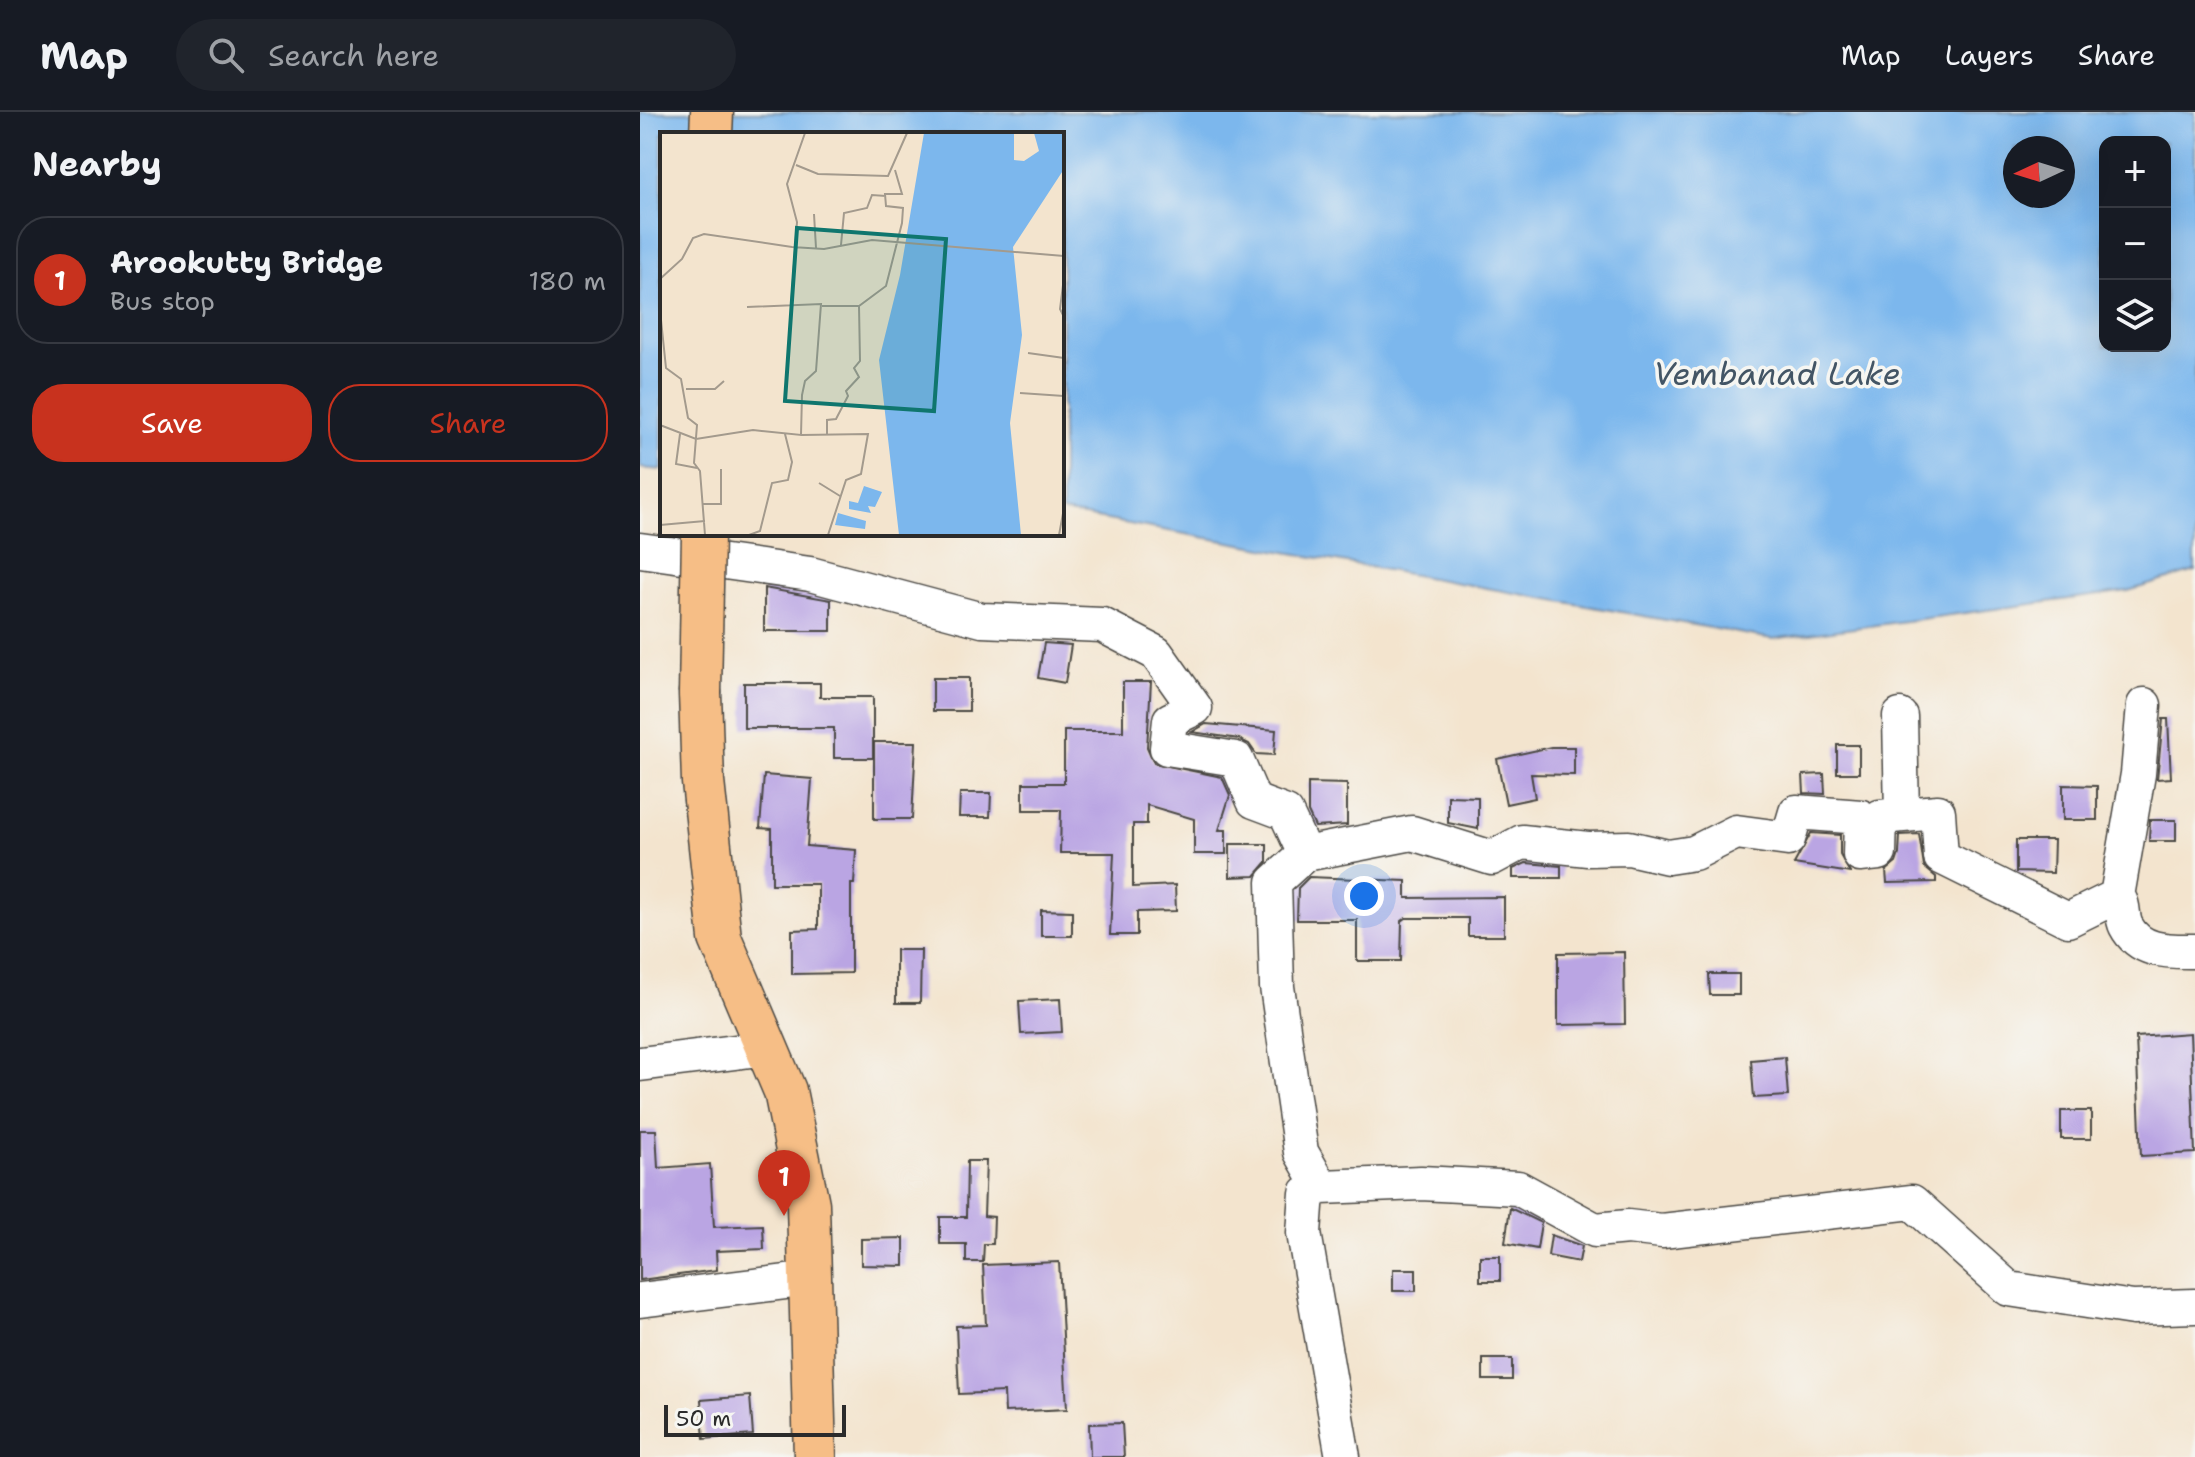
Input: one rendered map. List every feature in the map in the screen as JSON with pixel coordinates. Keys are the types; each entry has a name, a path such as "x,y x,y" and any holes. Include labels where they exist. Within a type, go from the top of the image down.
{"main road":[{"path":"711,132 712,112"},
{"path":"703,536 700,693 703,782 720,938 785,1091 808,1204 815,1457"}],"street":[{"path":"640,550 810,574 982,620 1102,625 1156,653 1195,708 1170,720 1167,748 1236,759 1254,801 1286,813 1305,854"},
{"path":"2144,705 2138,774 2117,896 2126,925 2136,939 2157,952 2195,951"},
{"path":"1900,716 1902,815"},
{"path":"1321,1187 1301,1152 1277,987 1274,882 1305,854 1412,833 1492,858 1522,842 1560,843 1588,849 1629,848 1668,857 1694,853 1736,832 1788,839 1796,812 1861,817 1860,855 1879,853 1880,817 1938,812 1941,857 2068,920 2117,896"},
{"path":"640,1064 767,1048"},
{"path":"1343,1457 1304,1233 1307,1193 1321,1187 1436,1183 1518,1188 1595,1230 1628,1227 1662,1231 1912,1202 2009,1289 2133,1308 2195,1306"},
{"path":"640,1300 810,1279"}],"water":[{"name":"Vembanad Lake","path":"640,112 2195,112 2195,571 2128,591 1772,639 1064,512 1064,132 660,132 660,470 640,468"}],"building":[{"path":"764,588 831,600 831,631 764,631"},
{"path":"1044,643 1071,645 1065,683 1038,678"},
{"path":"933,678 969,678 969,711 933,711"},
{"path":"1123,682 1151,682 1147,747 1154,763 1222,777 1230,795 1219,830 1226,830 1226,854 1194,854 1194,819 1147,805 1147,824 1133,824 1133,887 1175,885 1176,911 1137,912 1137,935 1110,935 1114,853 1060,853 1061,810 1023,810 1023,783 1064,783 1064,731 1123,731"},
{"path":"744,683 820,683 820,697 873,697 873,758 834,758 834,728 744,728"},
{"path":"2163,719 2168,719 2171,778 2157,779"},
{"path":"1206,724 1276,730 1274,755 1256,754 1249,744 1239,739 1192,732"},
{"path":"874,742 916,742 912,819 874,819"},
{"path":"1837,745 1859,745 1859,773 1837,773"},
{"path":"1551,747 1574,747 1574,775 1531,774 1535,798 1506,804 1497,759"},
{"path":"1824,774 1825,794 1804,793 1803,775"},
{"path":"764,775 812,779 807,846 856,850 854,884 851,884 851,973 792,974 792,930 818,929 818,884 772,884 772,829 760,828"},
{"path":"1308,783 1347,784 1347,825 1315,827 1308,812"},
{"path":"2063,785 2097,786 2097,820 2063,820"},
{"path":"960,793 991,793 990,817 959,817"},
{"path":"1448,796 1478,797 1478,829 1448,823"},
{"path":"2150,820 2176,820 2176,841 2149,841"},
{"path":"1811,833 1840,835 1840,855 1850,873 1794,864"},
{"path":"1919,834 1924,867 1936,877 1936,882 1887,883 1886,871 1896,863 1900,835"},
{"path":"2016,840 2054,840 2053,873 2016,872"},
{"path":"1230,844 1267,844 1267,862 1255,876 1230,877"},
{"path":"1526,863 1561,866 1561,878 1513,878 1513,869"},
{"path":"1309,877 1406,881 1406,898 1504,897 1504,936 1468,936 1468,918 1406,918 1402,921 1401,961 1357,961 1357,920 1297,920 1298,888"},
{"path":"1041,910 1072,911 1072,936 1041,936"},
{"path":"896,950 921,950 920,1003 896,1003"},
{"path":"1624,952 1625,1024 1558,1025 1558,953"},
{"path":"1709,974 1739,974 1739,995 1710,995"},
{"path":"1060,999 1062,1032 1021,1034 1019,1001"},
{"path":"2190,1033 2195,1153 2141,1156 2136,1037"},
{"path":"1785,1057 1788,1096 1754,1098 1751,1060"},
{"path":"2061,1111 2091,1111 2091,1139 2061,1139"},
{"path":"640,1130 656,1130 658,1168 710,1164 714,1227 763,1225 764,1249 716,1251 717,1270 640,1280"},
{"path":"967,1161 986,1161 984,1216 994,1217 993,1244 984,1244 983,1262 966,1262 966,1244 940,1244 940,1217 966,1217"},
{"path":"1510,1208 1541,1223 1537,1249 1505,1243"},
{"path":"1551,1235 1582,1246 1579,1262 1548,1256"},
{"path":"904,1238 904,1266 861,1265 861,1239"},
{"path":"1480,1256 1500,1256 1500,1281 1480,1281"},
{"path":"1059,1262 1067,1409 1005,1412 1004,1392 959,1394 956,1326 986,1325 983,1265"},
{"path":"1393,1269 1416,1269 1416,1291 1393,1291"},
{"path":"1483,1359 1512,1359 1512,1380 1483,1380"},
{"path":"750,1396 753,1435 704,1439 701,1400"},
{"path":"1122,1423 1124,1457 1090,1457 1089,1424"}],"place":[{"name":"Arookutty Bridge","path":"784,1216"}]}
